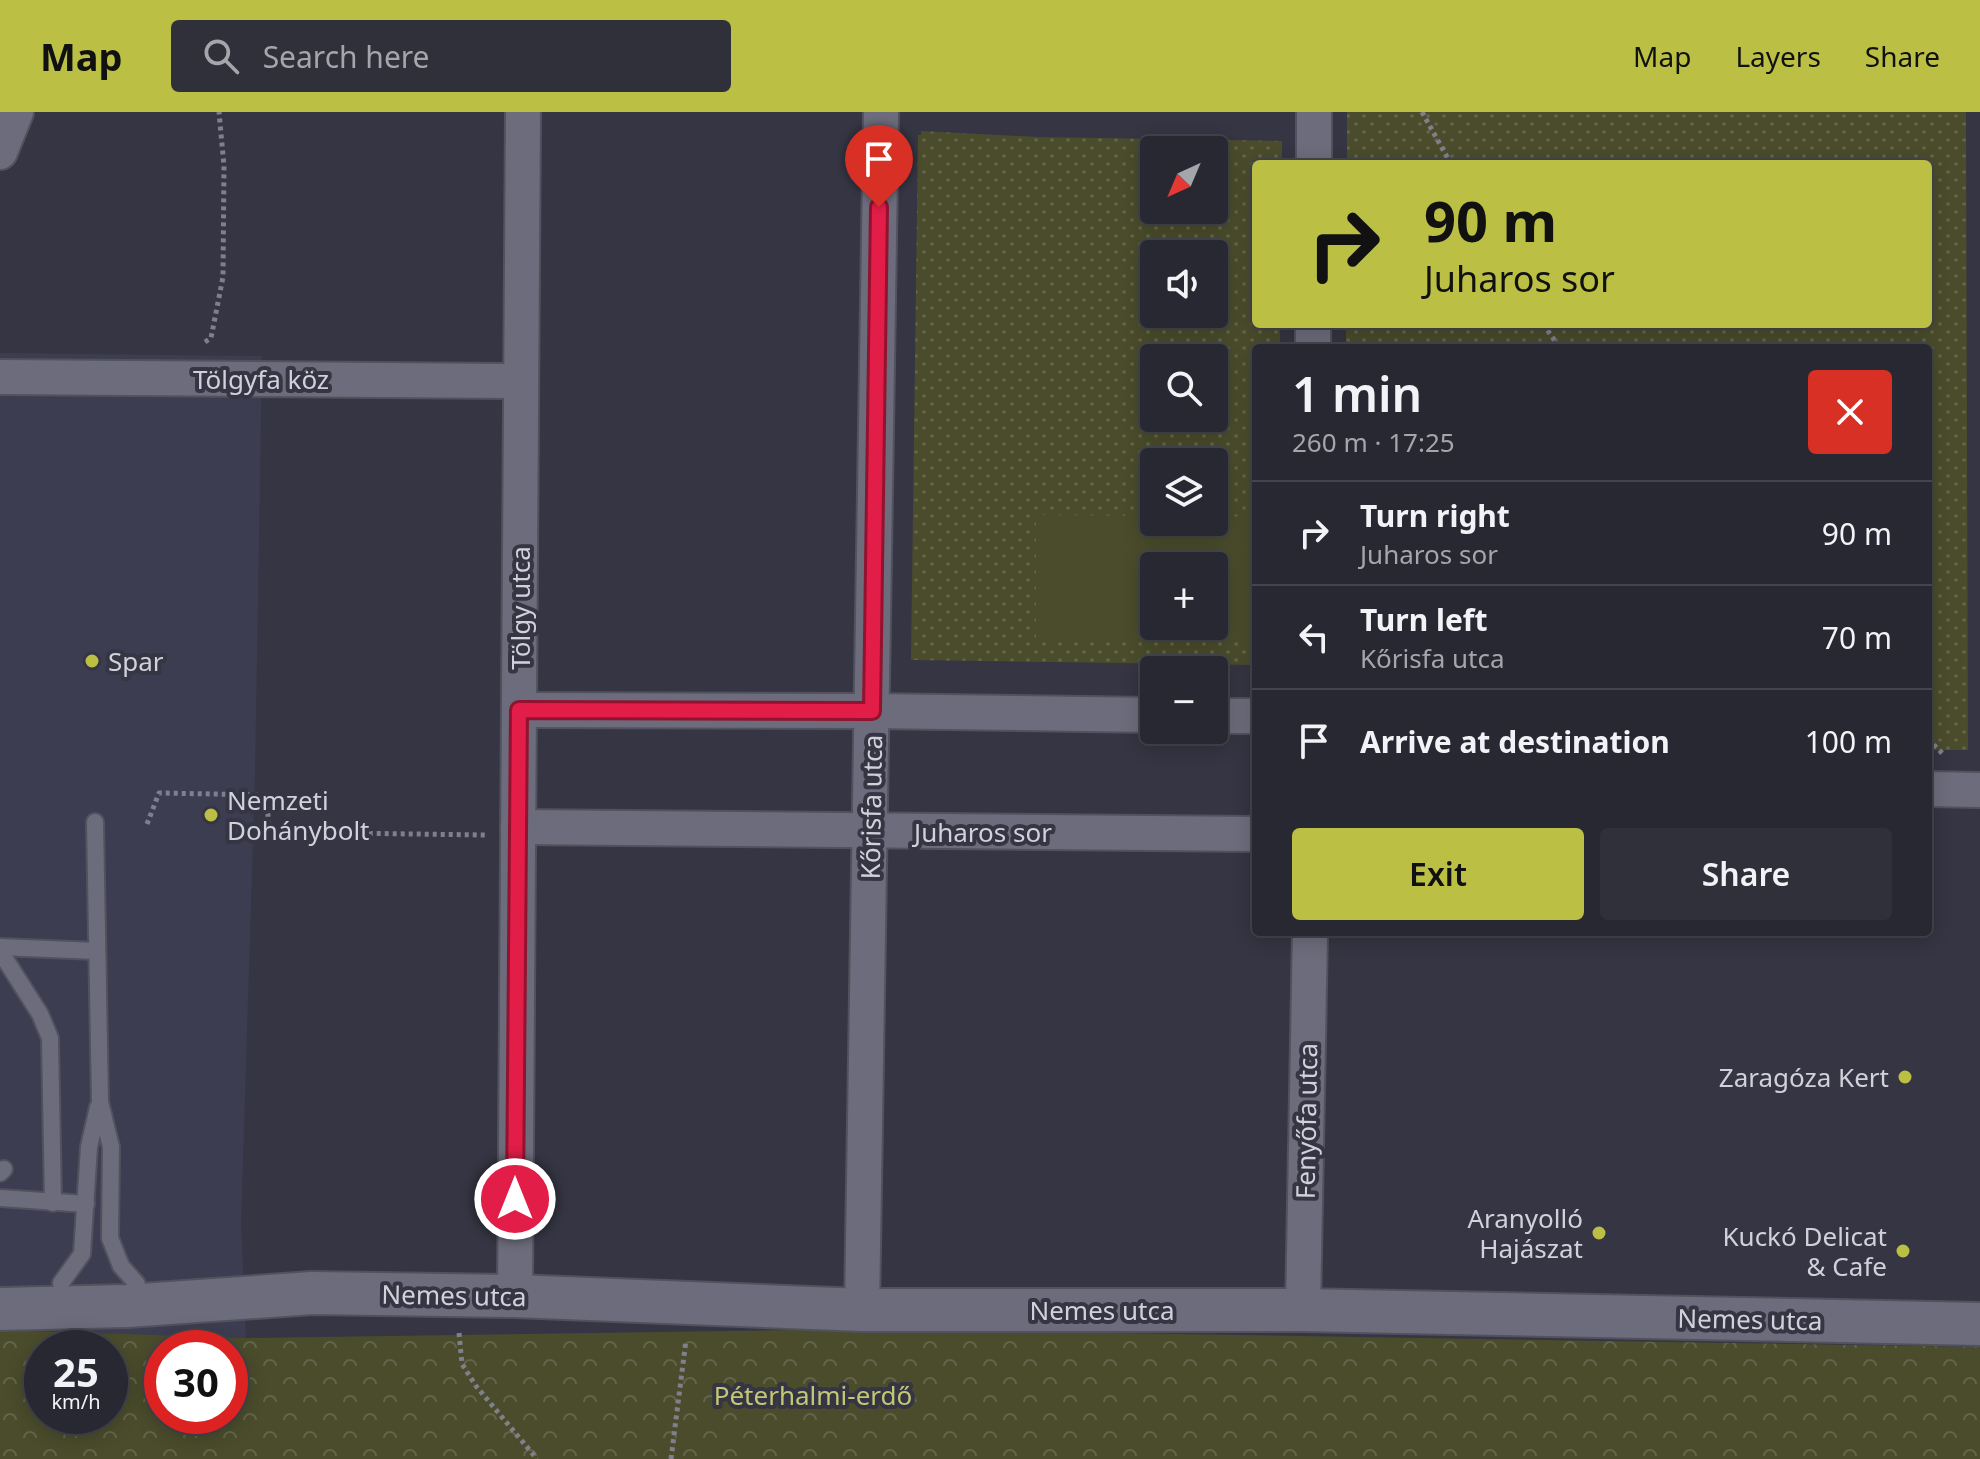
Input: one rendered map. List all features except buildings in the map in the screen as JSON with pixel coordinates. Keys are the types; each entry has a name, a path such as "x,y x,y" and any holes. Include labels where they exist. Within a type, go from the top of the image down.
{"street":[{"path":"0,152 16,112"},
{"name":"Tölgy utca","path":"515,1296 523,112"},
{"name":"Kőrisfa utca","path":"862,1310 881,112"},
{"path":"1314,112 1314,160"},
{"name":"Tölgyfa köz","path":"0,377 521,381"},
{"path":"519,710 1140,715"},
{"path":"1228,716 1252,716"},
{"path":"1932,789 1980,790"},
{"name":"Juharos sor","path":"518,831 1252,834"},
{"name":"Fenyőfa utca","path":"1303,1310 1310,936"},
{"name":"Nemes utca","path":"0,1281 137,1284 224,1300"},
{"name":"Nemes utca","path":"0,1309 127,1306 312,1293 515,1296 862,1310 1303,1310 1980,1324"}],"lane":[{"path":"95,822 100,1102 111,1147 110,1238 121,1266 137,1284"},
{"path":"0,949 97,951"},
{"path":"0,949 40,1014 50,1038 53,1203"},
{"path":"61,1283 82,1254 89,1147 100,1102"},
{"path":"37,1137 52,1124"},
{"path":"0,1198 86,1204"}],"path":[{"path":"155,379 211,338 223,277 224,166 219,112"},
{"path":"1422,112 1449,160"},
{"path":"147,824 159,793 268,795 268,832 518,831"},
{"path":"671,1459 691,1303"},
{"path":"459,1333 462,1364 476,1386 537,1459"}],"shaded area":[{"path":"0,353 262,356 255,773 241,1225 246,1330 144,1330 144,1335 128,1334 128,1330 0,1330"}],"green space":[{"path":"1347,112 1966,112 1968,750 1932,750 1932,344 1346,344 1346,328 1932,328 1932,160 1347,160"},
{"path":"921,131 1140,139 1140,224 1228,224 1228,140 1282,141 1282,160 1252,160 1252,328 1280,328 1280,344 1252,344 1252,665 1228,665 1228,656 1140,656 1140,663 911,660 918,135"},
{"path":"1036,515 1140,516 1140,536 1228,536 1228,516 1252,517 1252,641 1146,640 1228,640 1228,552 1140,552 1140,640 1036,639"},
{"name":"Péterhalmi-erdő","path":"863,1329 1980,1347 1980,1459 0,1459 0,1330 24,1331 24,1434 128,1434 128,1334 144,1335 144,1434 248,1434 248,1338"}],"place":[{"name":"Spar","path":"92,661"},
{"name":"Nemzeti Dohánybolt","path":"211,815"},
{"name":"Zaragóza Kert","path":"1905,1077"},
{"name":"Aranyolló Hajászat","path":"1599,1233"},
{"name":"Kuckó Delicat & Cafe","path":"1903,1251"}],"route":[{"path":"515,1199 519,710 872,711 879,207"}]}
